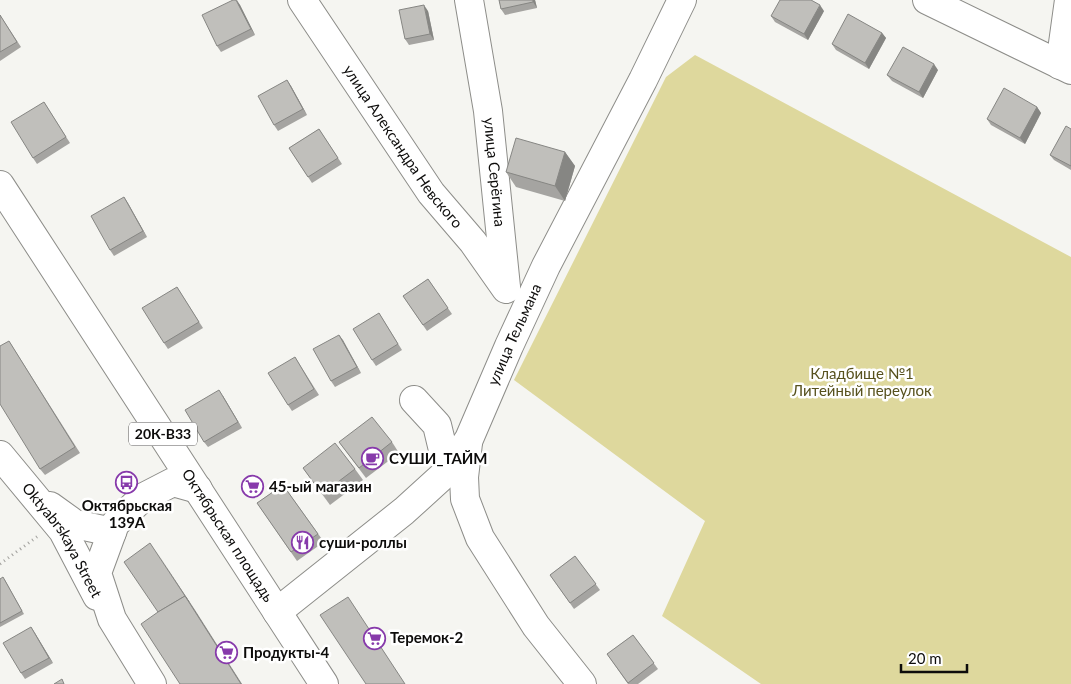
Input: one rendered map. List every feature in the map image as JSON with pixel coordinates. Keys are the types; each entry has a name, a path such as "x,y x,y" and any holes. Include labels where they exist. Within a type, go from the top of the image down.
{"street":[{"name":"улица Александра Невского","path":"302,0 431,193 473,242 506,289"},
{"name":"улица Серёгина","path":"469,0 488,111 506,289 509,346"},
{"name":"улица Тельмана","path":"277,612 404,512 448,470 469,439 546,266 682,0"},
{"path":"927,0 1066,68 1069,0"},
{"name":"Октябрьская площадь","path":"0,185 324,684"},
{"path":"414,400 438,425 448,470"},
{"path":"469,439 464,477 465,499 480,538 536,626 582,684"},
{"name":"Oktyabrskaya Street","path":"0,455 63,531 143,684"},
{"path":"152,684 112,619 96,573 115,524 142,498 173,482 198,489"},
{"path":"28,489 75,524 112,532"}],"path":[{"path":"0,564 56,523"}],"green space":[{"name":"Кладбище №1 Литейный переулок","path":"695,55 1071,257 1071,684 761,684 662,616 705,521 514,380 666,77"}],"building":[{"path":"236,0 251,29 217,46 202,15"},
{"path":"499,0 533,0 533,2 501,9"},
{"path":"780,0 811,0 820,5 804,34 771,16"},
{"path":"424,5 430,34 405,39 399,10"},
{"path":"848,14 882,33 865,63 832,44"},
{"path":"0,15 17,42 0,52"},
{"path":"903,47 934,64 919,92 887,75"},
{"path":"287,80 303,109 274,125 258,96"},
{"path":"1004,88 1037,107 1020,138 987,119"},
{"path":"44,102 66,137 33,158 11,122"},
{"path":"1066,126 1071,129 1071,166 1050,155"},
{"path":"319,129 338,158 308,177 289,148"},
{"path":"516,138 565,152 555,186 506,172"},
{"path":"124,197 143,231 110,250 91,216"},
{"path":"428,279 448,308 423,325 403,296"},
{"path":"177,287 199,322 164,343 142,308"},
{"path":"379,313 398,344 372,360 353,329"},
{"path":"339,335 357,367 331,381 313,349"},
{"path":"9,341 75,447 40,469 0,404 0,346"},
{"path":"295,357 314,389 288,405 268,373"},
{"path":"219,390 238,422 204,442 185,410"},
{"path":"372,417 392,442 359,468 339,442"},
{"path":"335,443 355,469 322,494 303,468"},
{"path":"283,485 318,534 291,552 257,503"},
{"path":"150,543 189,602 185,596 158,612 124,562"},
{"path":"575,556 596,584 570,603 550,575"},
{"path":"3,577 22,611 0,623 0,579"},
{"path":"185,596 241,684 180,684 141,624"},
{"path":"348,597 405,684 366,684 320,615"},
{"path":"31,627 49,658 21,673 3,643"},
{"path":"633,635 654,663 628,683 607,654"},
{"path":"62,679 64,684 54,684"}],"place":[{"name":"СУШИ_ТАЙМ","path":"373,459"},
{"name":"Октябрьская 139А","path":"127,483"},
{"name":"45-ый магазин","path":"253,487"},
{"name":"суши-роллы","path":"303,543"},
{"name":"Теремок-2","path":"374,638"},
{"name":"Продукты-4","path":"227,653"}]}
